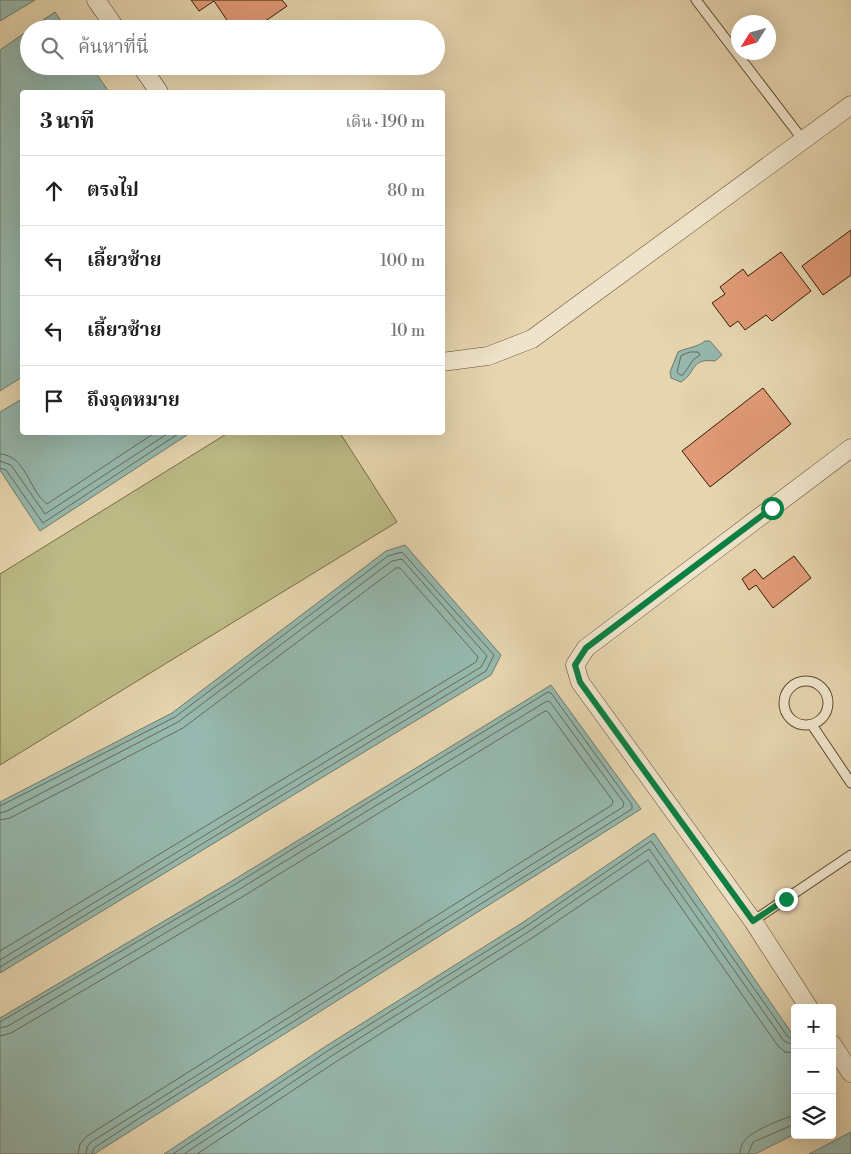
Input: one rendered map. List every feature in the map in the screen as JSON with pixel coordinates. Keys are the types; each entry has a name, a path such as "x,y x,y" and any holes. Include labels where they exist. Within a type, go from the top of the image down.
{"street":[{"path":"96,0 110,20"},
{"path":"147,75 158,90"},
{"path":"445,362 488,356 532,339 851,105"},
{"path":"806,1004 753,921 580,682 575,665 586,648 851,448"},
{"path":"835,1049 851,1073"}],"lane":[{"path":"696,0 803,140"},
{"path":"802,682 817,684 826,696 828,703 824,717 812,725 798,724 792,720 785,708 784,702 790,689 802,682"},
{"path":"812,725 851,783"},
{"path":"753,921 851,855"}],"shaded area":[{"path":"225,435 341,435 397,522 0,765 0,574"}],"water":[{"path":"0,0 35,0 0,21"},
{"path":"55,12 60,20 43,20"},
{"path":"20,36 20,75 97,75 108,90 20,90 20,378 0,391 0,50"},
{"path":"705,341 710,341 722,355 715,361 697,364 681,382 671,378 670,372 678,352"},
{"path":"20,400 20,435 187,435 40,531 0,470 0,412"},
{"path":"405,545 501,655 491,675 0,973 0,802 172,713 386,551"},
{"path":"551,685 641,809 94,1154 0,1154 0,1018 232,881"},
{"path":"654,833 791,1032 791,1136 755,1154 164,1154 326,1046 522,923"},
{"path":"851,1132 851,1154 809,1154"}],"building":[{"path":"191,0 282,0 287,6 267,20 227,20 214,1 199,11"},
{"path":"851,230 851,275 823,295 802,266"},
{"path":"781,252 811,291 772,321 766,315 745,330 738,321 730,327 712,303 725,294 720,287 743,269 748,276"},
{"path":"763,388 791,424 710,487 682,451"},
{"path":"794,556 811,578 773,608 756,585 749,590 742,579 755,569 763,579"}],"route":[{"path":"772,508 586,648 575,665 580,682 753,921 786,899"}]}
